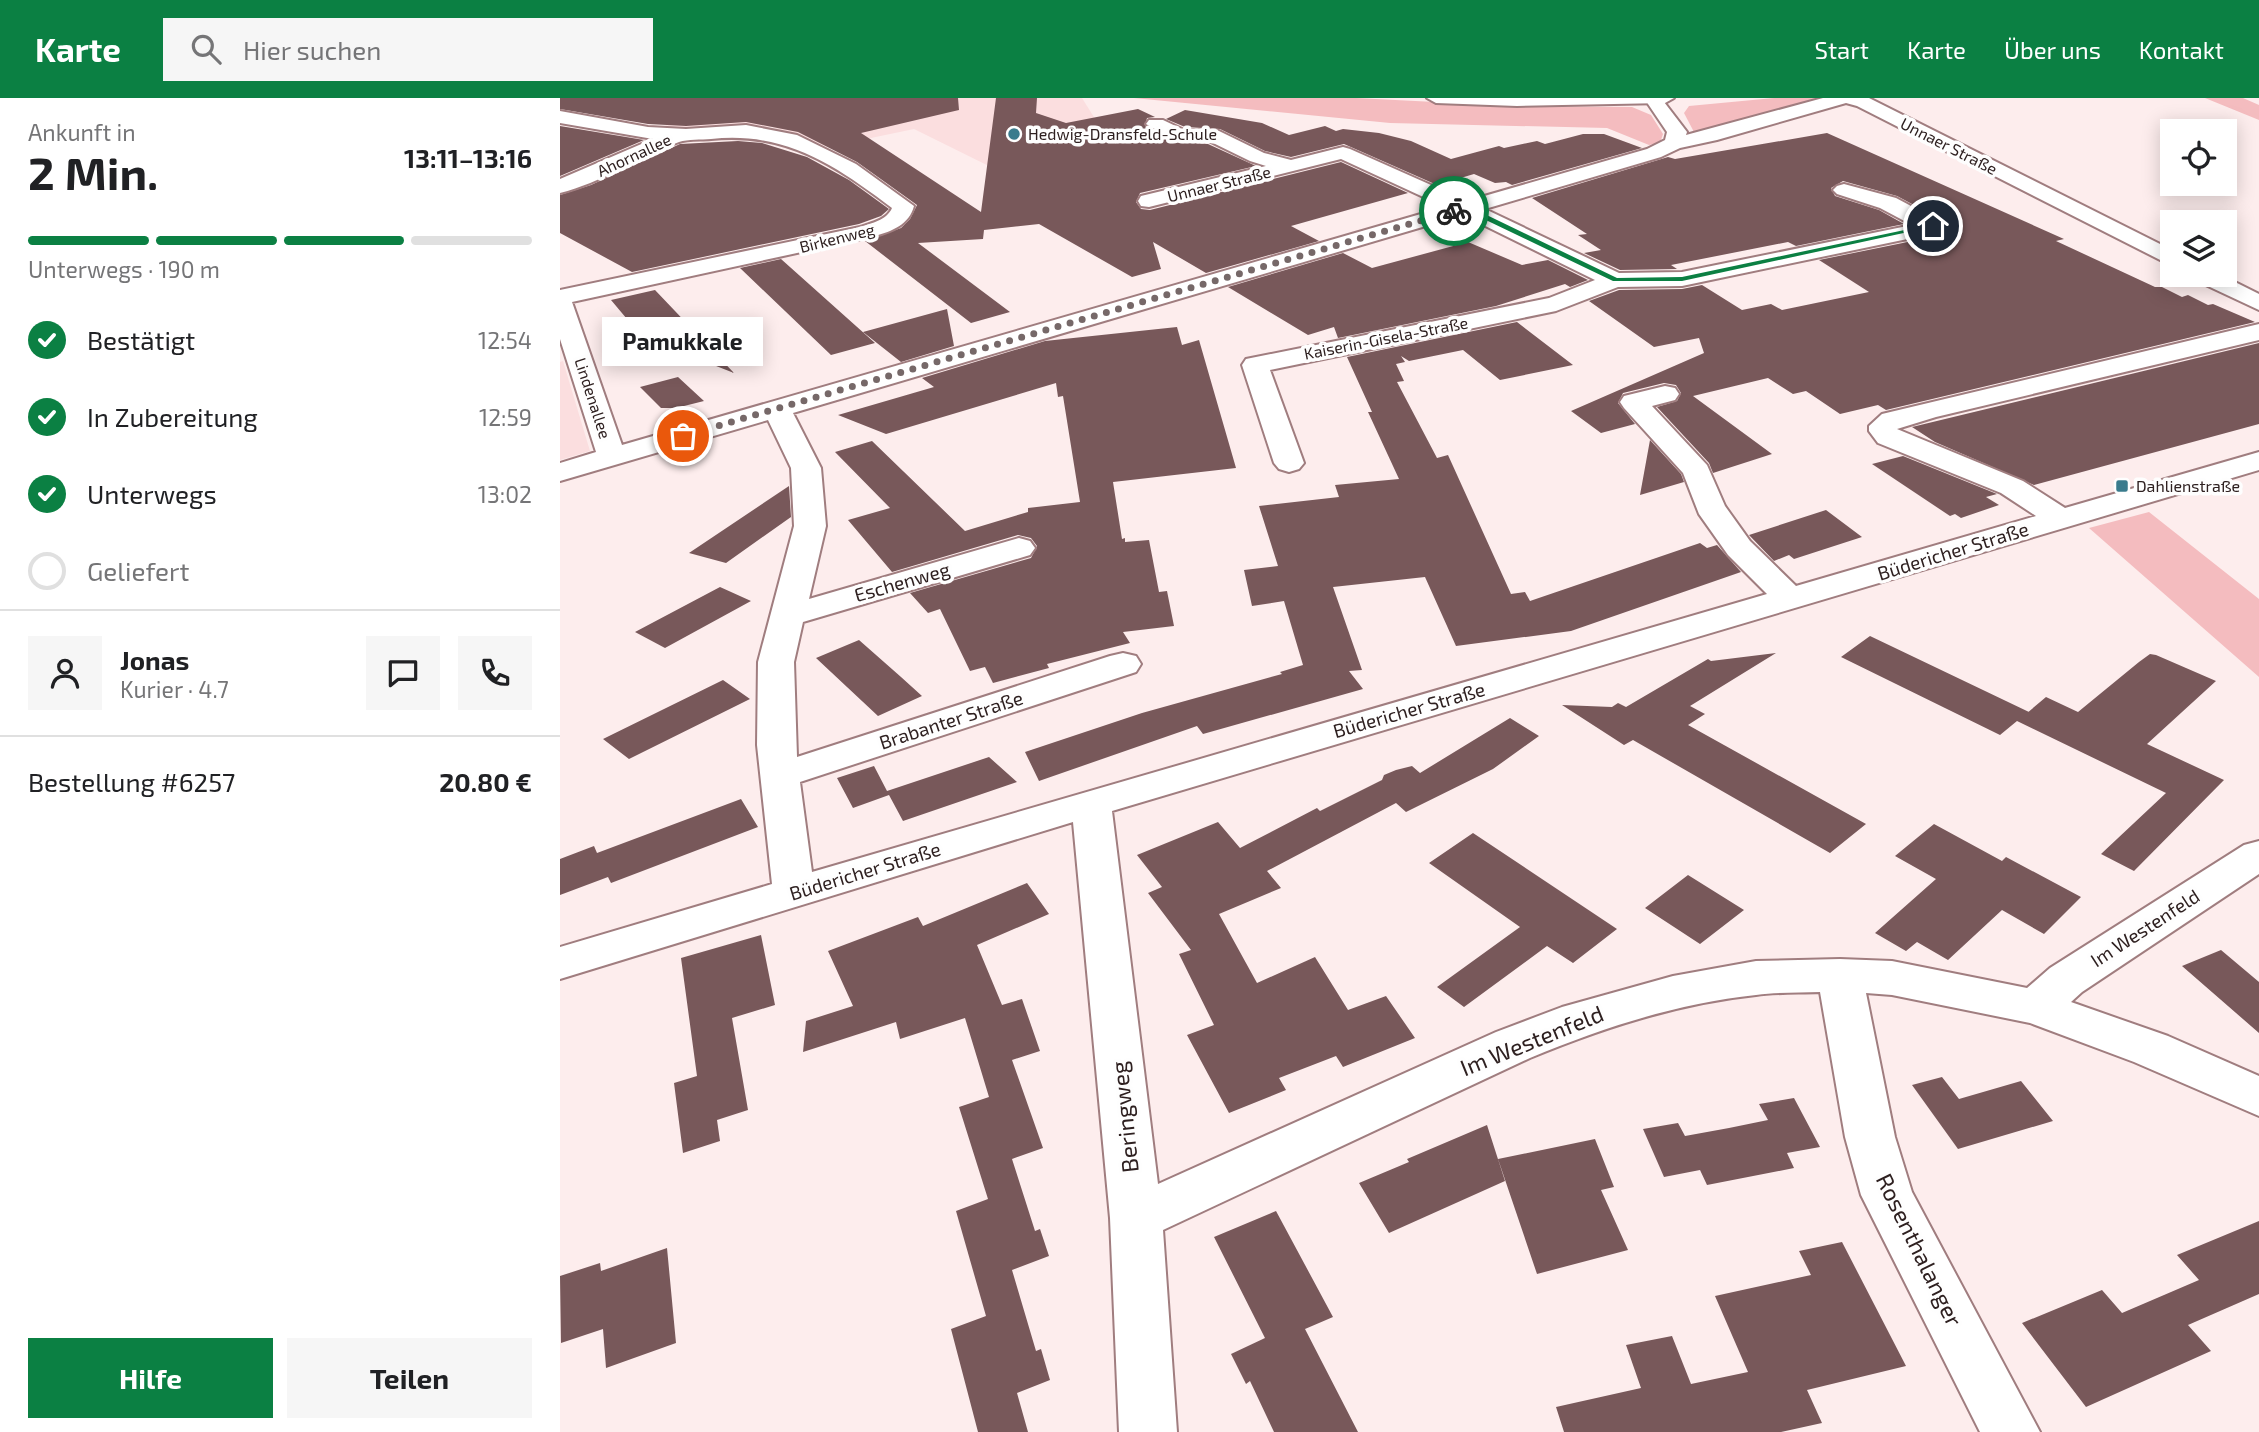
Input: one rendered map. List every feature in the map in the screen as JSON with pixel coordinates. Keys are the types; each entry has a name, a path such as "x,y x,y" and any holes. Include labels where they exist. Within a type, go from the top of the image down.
{"street":[{"path":"1436,98 1517,101 1665,98"},
{"path":"1652,99 1677,132 1674,142"},
{"name":"Unnaer Straße","path":"560,472 1654,153 1674,142 1710,136 1846,99 1863,102 2160,253"},
{"name":"Ahornallee","path":"560,117 677,136"},
{"name":"Unnaer Straße","path":"1156,124 1181,136 1212,135 1257,156 1290,166"},
{"name":"Birkenweg","path":"560,299 880,228 900,217 903,206 849,166 810,146 767,133 745,131 677,136"},
{"name":"Ahornallee","path":"560,187 677,136"},
{"name":"Unnaer Straße","path":"1149,201 1343,153 1465,208"},
{"name":"Kaiserin-Gisela-Straße","path":"1289,463 1255,365 1556,304 1615,280 1682,279 1933,226 1888,203 1844,190"},
{"name":"Kaiserin-Gisela-Straße","path":"1465,208 1615,280"},
{"path":"2227,287 2259,303"},
{"name":"Lindenallee","path":"560,299 612,457"},
{"path":"2061,519 2011,487 1888,437 1883,426 1892,420 1928,410 2259,332"},
{"path":"1665,394 1634,402 1697,471 1710,507 1740,548 1790,599"},
{"path":"777,409 806,468 810,526 776,662 776,745 794,893"},
{"name":"Büdericher Straße","path":"560,963 2259,461"},
{"name":"Eschenweg","path":"786,617 1019,548"},
{"name":"Brabanter Straße","path":"779,776 1123,664"},
{"name":"Beringweg","path":"1091,804 1136,1218 1148,1432"},
{"name":"Im Westenfeld","path":"2036,1007 2066,979 2259,855"},
{"name":"Im Westenfeld","path":"1136,1218 1513,1045 1578,1018 1673,993 1756,978 1840,975 1892,978 2036,1007 2151,1049 2259,1097"},
{"name":"Rosenthalanger","path":"1840,975 1870,1137 1887,1195 2011,1432"}],"shaded area":[{"name":"Hedwig-Dransfeld-Schule","path":"756,98 1082,98 1117,154 1005,174 914,129 828,147 772,127 661,127"},
{"path":"1134,98 1356,98 1514,106 1632,107 1651,115 1663,134 1660,143 1649,145 1607,128 1390,123"},
{"path":"1774,98 1830,98 1695,134 1684,113 1689,106"},
{"path":"2205,98 2243,98 2259,105 2259,120"},
{"path":"563,361 590,451 560,460 560,362"},
{"path":"2149,512 2259,599 2259,677 2089,528"}],"building":[{"path":"560,98 958,98 959,110 861,133 981,212 996,98 1037,98 1036,113 1066,123 1138,109 1155,117 1147,118 1145,126 1173,142 1208,144 1256,166 1140,193 1136,202 1141,209 1150,210 1341,162 1408,193 1291,226 1319,241 1206,273 1153,242 1161,269 1132,277 1039,224 984,230 983,239 918,243 1010,312 971,323 865,241 901,228 910,219 917,205 857,162 798,132 746,122 686,126 648,124 560,109"},
{"path":"1185,110 1262,123 1289,135 1325,126 1336,131 1343,129 1379,133 1411,141 1451,159 1499,146 1504,148 1537,141 1545,144 1583,134 1604,134 1642,148 1512,185 1506,182 1495,183 1474,174 1437,185 1344,144 1291,157 1265,151 1220,129 1185,127 1166,119"},
{"path":"560,126 644,140 560,176"},
{"path":"1827,133 2064,239 2056,241 2155,287 2162,287 2182,297 2188,295 2255,322 1886,410 1878,405 1840,414 1806,391 1793,394 1768,378 1693,396 1772,454 1713,473 1709,463 1657,407 1677,401 1681,393 1676,385 1664,383 1623,393 1618,403 1635,424 1601,433 1571,411 1704,353 1699,338 1654,347 1589,301 1619,290 1682,289 1702,285 1742,310 1771,304 1782,310 1869,292 1819,260 1942,235 1946,226 1942,220 1897,196 1843,181 1831,188 1835,196 1879,210 1904,224 1796,246 1788,242 1671,265 1677,269 1620,270 1584,253 1601,250 1578,235 1587,234 1532,198 1668,157 1675,159"},
{"path":"738,141 762,143 807,157 849,180 889,209 881,216 859,224 632,272 560,233 560,195 591,185 680,144"},
{"path":"1468,242 1522,265 1548,260 1588,280 1570,287 1565,284 1496,306 1338,338 1334,327 1308,335 1228,287 1343,253 1372,268"},
{"path":"781,259 875,343 831,355 740,268"},
{"path":"655,290 734,373 665,346 644,322 632,325 611,300"},
{"path":"947,309 954,346 901,362 863,332"},
{"path":"1517,322 1573,365 1500,380 1463,350 1409,361 1401,356 1405,362 1396,364 1404,381 1397,382 1437,458 1448,455 1511,594 1525,592 1530,601 1700,543 1707,548 1717,545 1741,572 1571,631 1456,646 1425,577 1333,587 1362,670 1349,671 1363,689 1203,734 1197,726 1039,781 1025,752 1142,713 1282,674 1280,672 1303,665 1284,601 1252,606 1244,570 1278,566 1259,506 1339,497 1335,485 1399,479 1368,412 1372,412 1347,357"},
{"path":"1177,327 1182,345 1199,340 1236,468 1113,482 1122,539 1125,538 1125,542 1149,540 1159,592 1167,591 1174,626 1123,632 1130,643 1047,664 1049,668 993,683 985,667 970,671 940,609 928,613 910,593 1031,558 1037,546 1031,538 1018,535 892,572 848,520 890,508 835,452 872,441 965,531 1028,512 1028,508 1080,502 1063,396 1058,397 1056,383 886,434 838,415 934,387 922,378 1045,341"},
{"path":"2259,343 2259,424 2034,485 1935,442 1912,427"},
{"path":"678,377 704,401 676,408 661,408 640,387"},
{"path":"1650,440 1681,474 1684,482 1640,495"},
{"path":"1903,456 1997,494 1986,497 1999,505 1961,518 1955,514 1950,516 1872,464"},
{"path":"789,486 791,517 726,563 689,553"},
{"path":"1826,510 1862,537 1794,559 1789,555 1774,561 1749,535"},
{"path":"720,587 751,601 665,648 635,632"},
{"path":"1870,636 2029,712 2046,697 2078,712 2139,662 2150,654 2156,655 2216,681 2147,744 2224,780 2134,871 2101,854 2166,793 2017,721 2000,735 1841,657"},
{"path":"859,640 922,696 878,716 816,658"},
{"path":"1776,653 1690,706 1705,714 1688,725 1866,824 1830,853 1633,740 1624,745 1562,705 1612,707 1618,703 1626,707 1708,659 1711,661"},
{"path":"723,680 750,699 629,759 603,739"},
{"path":"1510,718 1539,736 1493,769 1406,812 1396,803 1267,871 1281,888 1219,914 1257,983 1315,957 1348,1010 1386,996 1415,1038 1343,1067 1336,1056 1279,1078 1286,1090 1229,1113 1187,1035 1214,1025 1179,954 1191,950 1148,893 1162,887 1137,855 1218,822 1240,848 1317,808 1320,811 1382,780 1384,775 1396,770 1412,766 1420,773"},
{"path":"989,757 1017,782 903,821 889,795 853,808 837,778 874,766 887,791"},
{"path":"741,799 758,827 611,883 608,877 560,895 560,859 594,846 597,853"},
{"path":"1934,824 2002,861 2006,857 2081,897 2044,934 2002,910 1948,960 1917,942 1906,951 1875,933 1936,879 1895,856"},
{"path":"1473,833 1617,929 1573,963 1547,946 1464,1007 1437,987 1520,927 1429,863"},
{"path":"1688,875 1744,910 1700,944 1645,908"},
{"path":"1027,883 1049,914 977,945 1002,1005 1022,999 1040,1051 1012,1060 1043,1148 1012,1159 1035,1231 1040,1229 1049,1256 1012,1270 1036,1351 1041,1349 1050,1380 1017,1393 1028,1432 978,1432 951,1329 986,1316 956,1211 988,1199 959,1107 989,1097 965,1018 900,1039 896,1022 803,1052 806,1021 853,1006 828,951 918,917 923,926"},
{"path":"761,935 775,1005 732,1018 748,1110 717,1120 720,1141 683,1153 674,1083 697,1076 681,958"},
{"path":"2221,950 2259,982 2259,1033 2182,966"},
{"path":"1942,1077 1959,1099 2021,1081 2053,1121 1958,1149 1912,1085"},
{"path":"1794,1098 1820,1147 1787,1153 1794,1168 1707,1185 1700,1170 1664,1177 1643,1129 1678,1123 1685,1136 1768,1120 1759,1104"},
{"path":"1487,1125 1505,1181 1389,1233 1359,1183"},
{"path":"1595,1139 1614,1187 1601,1190 1628,1250 1537,1274 1498,1159"},
{"path":"1276,1211 1333,1317 1305,1329 1358,1432 1274,1432 1250,1381 1246,1384 1231,1354 1265,1338 1214,1237"},
{"path":"2259,1221 2259,1294 2188,1325 2211,1351 2086,1407 2022,1323 2102,1290 2122,1313 2199,1280 2177,1255"},
{"path":"1842,1242 1906,1366 1807,1390 1822,1423 1781,1432 1564,1432 1556,1407 1641,1388 1626,1345 1672,1336 1691,1384 1748,1372 1715,1296 1811,1275 1799,1251"},
{"path":"667,1248 676,1343 606,1368 603,1329 561,1343 560,1276 600,1263 601,1271"}],"way so far":[{"path":"683,436 1454,211"}],"place":[{"name":"Hedwig-Dransfeld-Schule","path":"1014,134"},
{"name":"Pamukkale","path":"683,436"},
{"name":"Dahlienstraße","path":"2122,486"}],"route":[{"path":"1454,211 1465,208 1615,280 1646,281 1682,279 1930,229 1933,226"}]}
